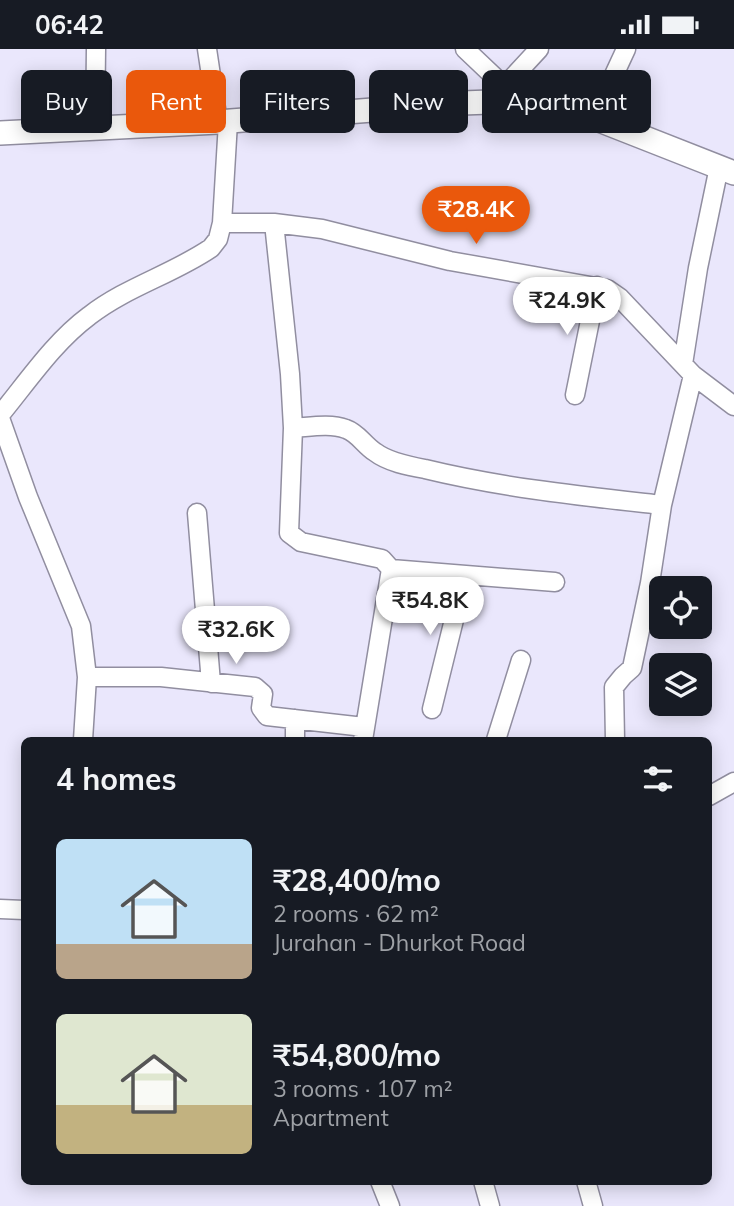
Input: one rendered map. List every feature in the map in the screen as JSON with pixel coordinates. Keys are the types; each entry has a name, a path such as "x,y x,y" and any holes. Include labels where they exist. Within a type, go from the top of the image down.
{"street":[{"path":"96,49 96,70"},
{"path":"207,49 212,70"},
{"path":"465,49 482,73"},
{"path":"519,70 539,49"},
{"path":"616,70 626,49"},
{"path":"226,122 482,96"},
{"path":"0,133 21,132"},
{"path":"83,737 87,677 81,626 28,498 0,417 62,341 90,316 124,294 211,248 218,239 222,223 223,133"},
{"path":"615,737 614,687 632,668 688,369 698,268 726,170 632,133"},
{"path":"222,223 274,223 322,229 450,261 607,289 620,298 688,369 734,406"},
{"path":"274,223 293,428 289,533 301,542 382,559 391,569 555,582"},
{"path":"575,395 597,286"},
{"path":"293,428 332,426 346,429 356,434 380,456 470,479 536,491 662,505"},
{"path":"197,513 211,683"},
{"path":"87,677 161,677 255,687 263,694 261,708 267,716 295,719 363,734 391,569"},
{"path":"432,709 464,575"},
{"path":"497,737 521,660"},
{"path":"295,719 295,737"},
{"path":"712,794 734,782"},
{"path":"0,909 21,910"},
{"path":"382,1185 390,1206"},
{"path":"484,1185 490,1206"},
{"path":"587,1185 593,1206"}]}
